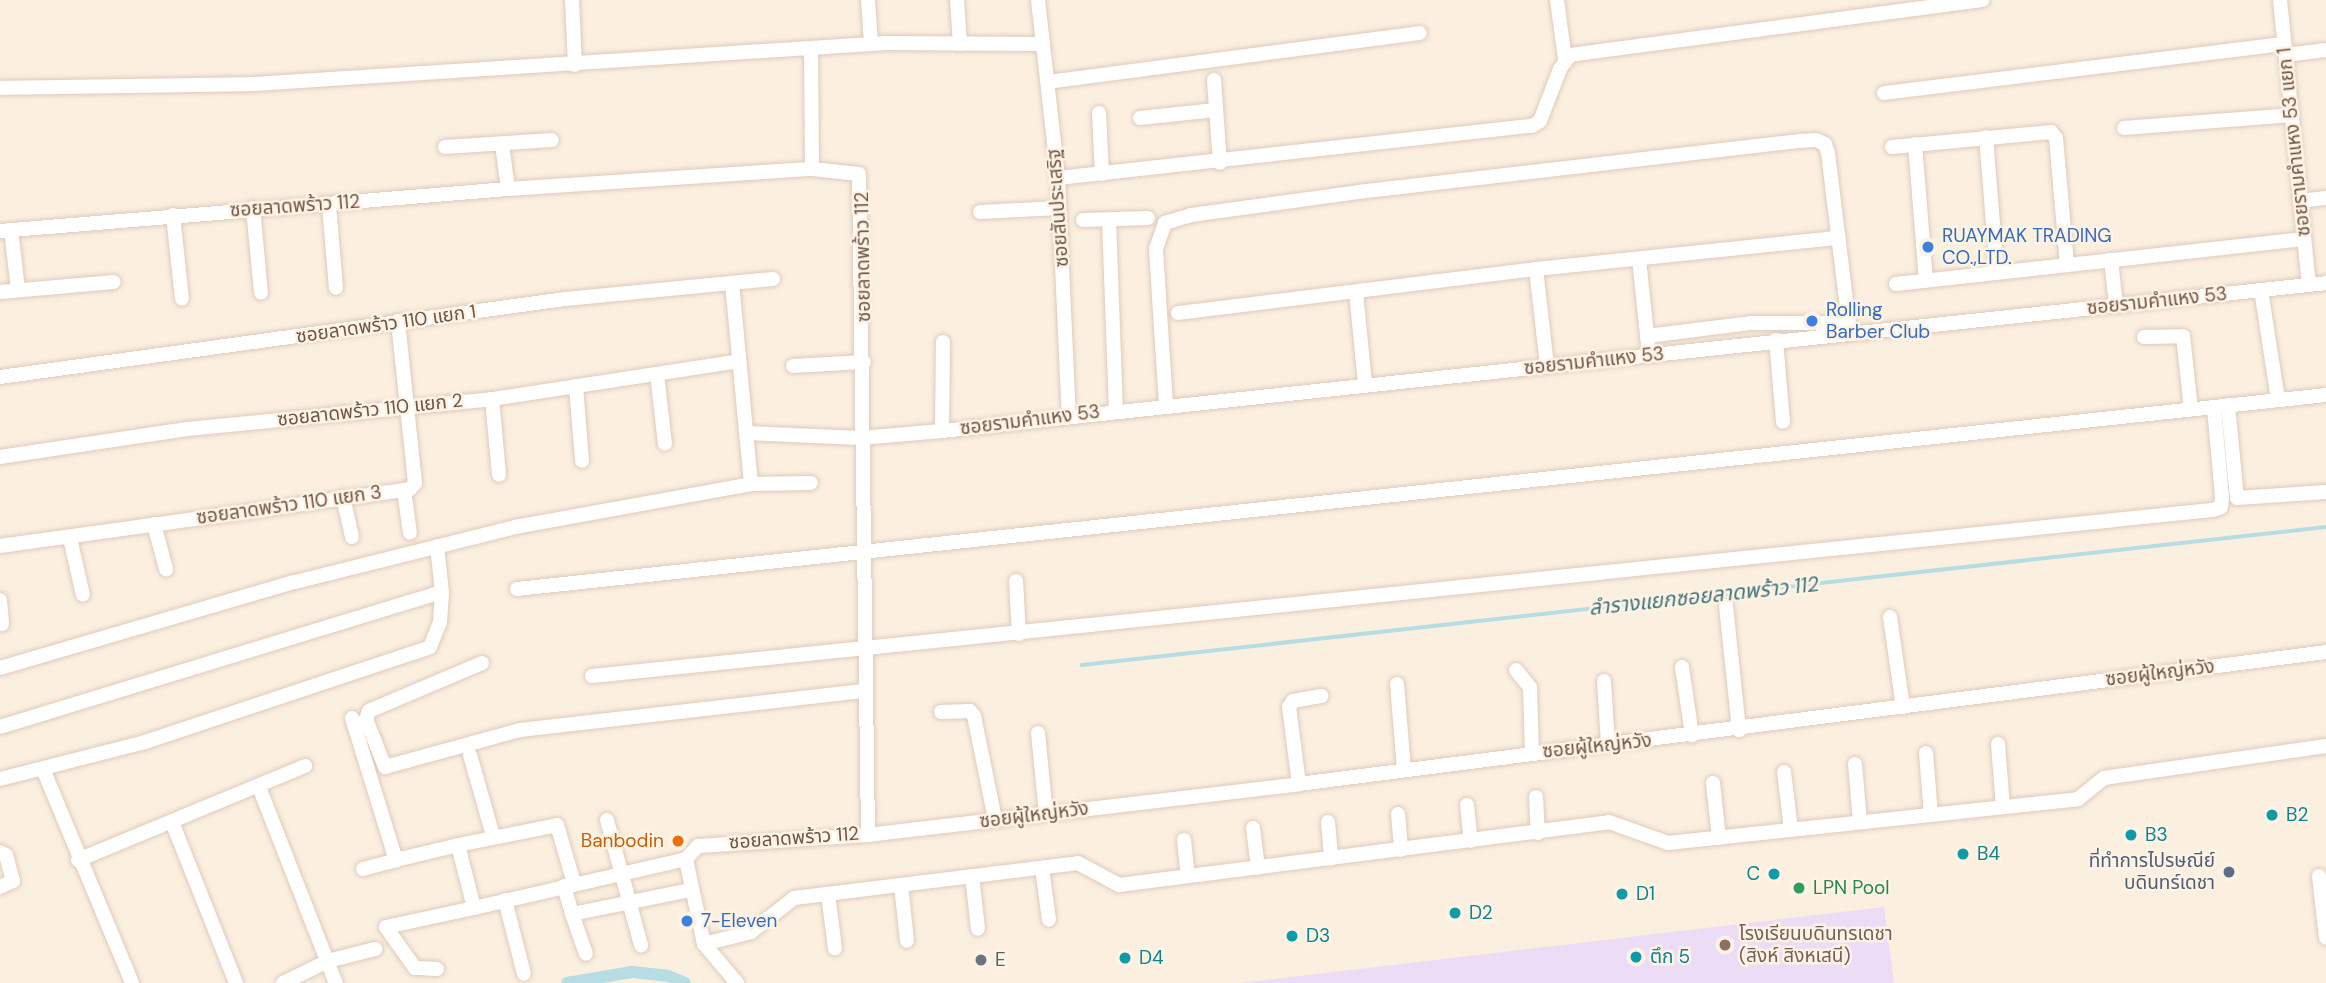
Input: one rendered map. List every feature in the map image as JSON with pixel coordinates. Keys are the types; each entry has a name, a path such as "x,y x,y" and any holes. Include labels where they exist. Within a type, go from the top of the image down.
{"street":[{"path":"572,0 575,65"},
{"path":"868,0 871,44"},
{"path":"957,0 960,44"},
{"name":"ซอยสันประเสริฐ","path":"1038,0 1058,178 1069,416"},
{"path":"1058,178 1220,163 1532,125 1540,121 1551,100 1565,59 1557,0"},
{"path":"1565,59 1982,0"},
{"name":"ซอยรามคำแหง 53 แยก 1","path":"2280,0 2309,284"},
{"path":"1048,82 1420,33"},
{"path":"0,88 254,84 871,44 1042,44"},
{"path":"811,49 812,169"},
{"path":"1884,93 2285,49 2326,50"},
{"path":"1214,80 1220,163"},
{"path":"1140,118 1216,110"},
{"path":"1099,113 1101,174"},
{"path":"2124,128 2292,115"},
{"path":"1892,147 2040,130 2056,138 2067,265"},
{"path":"1986,137 1997,273"},
{"path":"445,147 552,140"},
{"path":"1167,405 1156,242 1165,223 1191,215 1816,140 1825,145 1850,328 1752,323 1647,336"},
{"path":"502,144 508,189"},
{"path":"1915,145 1926,281"},
{"name":"ซอยลาดพร้าว 112","path":"6,231 253,208 329,205 508,189 812,169 851,170 862,180 863,691 868,835 736,841 698,846 686,859 622,871 386,927 415,968 437,969"},
{"path":"2300,201 2326,198"},
{"path":"329,205 336,288"},
{"path":"253,208 261,293"},
{"path":"980,212 1059,208"},
{"path":"173,215 181,299"},
{"path":"1083,220 1149,218"},
{"path":"1109,220 1116,411"},
{"path":"6,231 18,290"},
{"path":"1178,313 1536,269 1838,238"},
{"path":"1896,284 2304,239"},
{"path":"1639,259 1649,356"},
{"path":"2111,260 2116,305"},
{"path":"1536,269 1547,366"},
{"name":"ซอยลาดพร้าว 110 แยก 1","path":"0,377 398,321 773,279"},
{"path":"0,292 114,282"},
{"path":"732,283 751,484"},
{"name":"ซอยรามคำแหง 53","path":"746,433 861,438 1649,356 1850,328 2116,305 2326,283"},
{"path":"2261,290 2278,400"},
{"path":"1356,292 1364,384"},
{"name":"ซอยลาดพร้าว 110 แยก 3","path":"0,546 404,490 415,482 398,321"},
{"path":"2144,337 2183,336 2191,410"},
{"path":"1776,340 1783,422"},
{"path":"942,430 943,342"},
{"name":"ซอยลาดพร้าว 110 แยก 2","path":"0,457 187,429 408,404 492,399 739,361"},
{"path":"793,366 864,362"},
{"path":"657,374 665,444"},
{"path":"576,386 582,461"},
{"path":"517,589 2326,395"},
{"path":"492,399 499,475"},
{"path":"2221,406 2237,498 2326,492"},
{"path":"592,676 863,645 1019,634 2212,510 2221,507 2222,498 2221,406"},
{"path":"0,668 438,545 638,502 751,484 811,483"},
{"path":"404,490 410,533"},
{"path":"343,498 352,537"},
{"path":"154,524 166,569"},
{"path":"69,538 83,595"},
{"path":"0,779 242,712 430,647 440,622 442,592 438,545"},
{"path":"1016,581 1019,634"},
{"path":"0,727 442,592"},
{"path":"0,600 2,624"},
{"path":"1726,606 1739,730"},
{"path":"1890,617 1903,708"},
{"name":"ซอยผู้ใหญ่หวัง","path":"868,835 1739,730 2326,652"},
{"path":"482,663 369,711 366,719 385,767 520,730 863,691"},
{"path":"1682,667 1692,735"},
{"path":"1516,670 1530,687 1532,753"},
{"path":"1604,681 1608,745"},
{"path":"1397,684 1404,769"},
{"path":"1299,784 1289,707 1293,701 1322,695"},
{"path":"941,712 970,711 974,716 995,819"},
{"path":"352,718 396,860"},
{"path":"1038,733 1046,814"},
{"path":"1998,744 2003,807"},
{"path":"704,944 751,932 794,898 1042,867 1079,863 1119,885 1609,822 1668,843 2083,798 2104,778 2326,746"},
{"path":"1926,753 1931,815"},
{"path":"470,755 493,836"},
{"path":"1855,764 1860,822"},
{"path":"78,860 305,766"},
{"path":"43,769 78,860 132,983"},
{"path":"1784,772 1791,830"},
{"path":"1713,783 1719,838"},
{"path":"259,787 336,983"},
{"path":"1536,797 1538,833"},
{"path":"1467,806 1471,841"},
{"path":"1398,814 1401,850"},
{"path":"607,820 641,945"},
{"path":"172,822 236,983"},
{"path":"1328,822 1331,859"},
{"path":"363,869 493,836 557,825 572,914 586,954"},
{"path":"1253,828 1258,868"},
{"path":"1184,840 1188,876"},
{"path":"458,845 474,908"},
{"path":"0,852 6,855 13,881 0,887"},
{"path":"686,859 704,944 737,983"},
{"path":"1042,867 1049,920"},
{"path":"972,876 978,929"},
{"path":"2319,876 2326,938"},
{"path":"901,885 907,942"},
{"path":"572,914 691,890"},
{"path":"828,894 835,949"},
{"path":"505,900 523,974"},
{"path":"283,983 328,961 375,949"}],"shaded area":[{"name":"โรงเรียนบดินทรเดชา (สิงห์ สิงหเสนี)","path":"1884,907 1894,983 1240,983"}],"waterway":[{"name":"ลำรางแยกซอยลาดพร้าว 112","path":"1082,665 2326,527"},
{"path":"567,983 632,972 668,976 685,983"}],"place":[{"name":"RUAYMAK TRADING CO.,LTD.","path":"1928,247"},
{"name":"Rolling Barber Club","path":"1812,321"},
{"name":"B2","path":"2272,815"},
{"name":"B3","path":"2131,835"},
{"name":"Banbodin","path":"678,841"},
{"name":"B4","path":"1963,854"},
{"name":"ที่ทำการไปรษณีย์ บดินทร์เดชา","path":"2229,872"},
{"name":"C","path":"1774,874"},
{"name":"LPN Pool","path":"1799,888"},
{"name":"D1","path":"1622,894"},
{"name":"D2","path":"1455,913"},
{"name":"7-Eleven","path":"687,921"},
{"name":"D3","path":"1292,936"},
{"name":"โรงเรียนบดินทรเดชา (สิงห์ สิงหเสนี)","path":"1725,945"},
{"name":"ตึก 5","path":"1636,957"},
{"name":"D4","path":"1125,958"},
{"name":"E","path":"981,960"}]}
